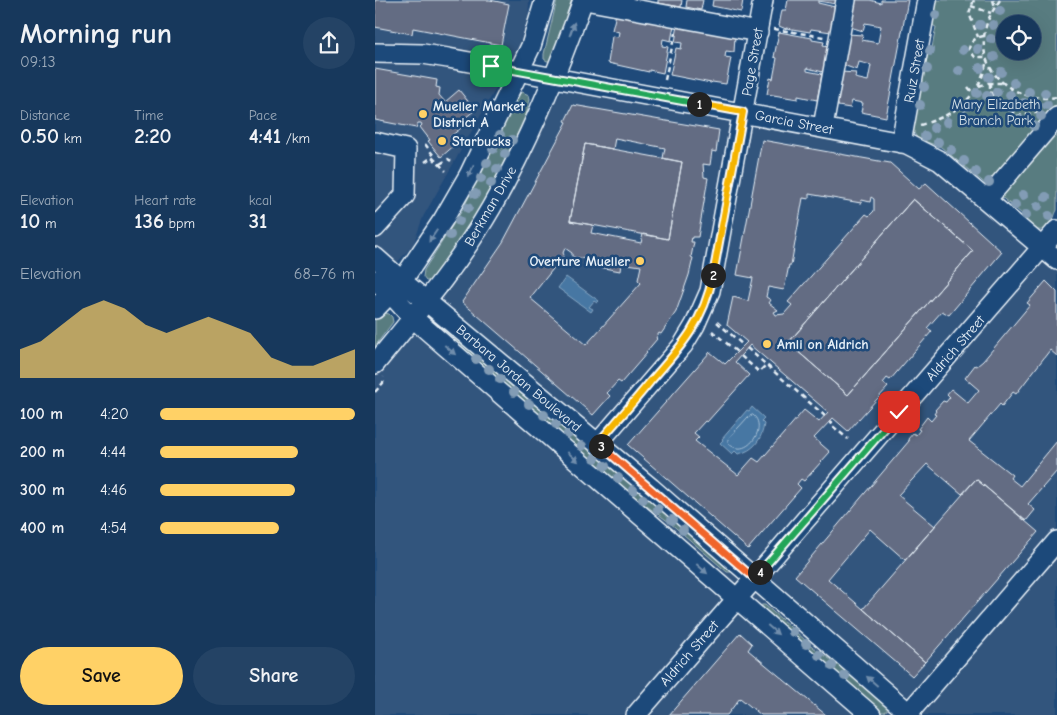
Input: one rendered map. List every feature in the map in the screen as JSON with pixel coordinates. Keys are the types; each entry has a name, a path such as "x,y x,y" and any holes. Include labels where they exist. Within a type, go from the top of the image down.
{"street":[{"path":"375,309 397,288 443,220 469,175 531,46 545,0"},
{"path":"584,0 766,30"},
{"name":"Berkman Drive","path":"375,364 447,274 490,209 511,170 553,78 584,0"},
{"name":"Page Street","path":"598,443 683,345 703,310 710,291 743,112 766,30 763,0"},
{"path":"823,127 846,0"},
{"name":"Ruiz Street","path":"901,143 927,0"},
{"name":"Garcia Street","path":"375,53 423,54 743,112 914,146 939,161 1057,260"},
{"path":"985,200 1055,120"},
{"path":"375,142 406,149 405,195 375,228"},
{"name":"Aldrich Street","path":"636,715 1057,230"},
{"name":"Barbara Jordan Boulevard","path":"375,257 397,288 413,318 871,715"},
{"name":"Barbara Jordan Boulevard","path":"375,280 426,301 598,443 909,714"},
{"path":"909,714 1057,541"}],"path":[{"path":"974,0 969,17 978,37"},
{"path":"993,0 995,7"},
{"path":"920,125 939,120 957,107 978,86 986,59 984,36 991,13 1000,0"},
{"path":"971,6 991,13"},
{"path":"665,80 679,17"},
{"path":"766,30 818,37 839,37"},
{"path":"984,36 978,37 970,45 970,53 975,57 986,59 1002,83"},
{"path":"991,83 993,95 1017,116 1044,111 1046,117 1055,120"},
{"path":"978,86 1002,83 1027,96 1057,97"},
{"path":"968,86 973,93"},
{"path":"957,107 965,113"},
{"path":"425,144 434,156 432,157 446,171"},
{"path":"425,162 432,157"},
{"path":"440,164 448,159 451,161"},
{"path":"717,322 743,345"},
{"path":"712,331 737,352"},
{"path":"747,348 825,416"},
{"path":"741,356 759,372 766,365"},
{"path":"831,421 831,424 848,439"}],"shaded area":[{"path":"375,0 529,0 528,28 515,55 423,217 413,245 375,287"},
{"path":"562,91 743,112 907,144 1042,247 1057,230 1057,715 375,715 375,364 511,170"}],"green space":[{"path":"557,0 577,0 551,61 547,61 544,59 544,54"},
{"name":"Mary Elizabeth Branch Park","path":"936,0 1057,0 1057,210 1051,223 1046,228 1037,230 1030,226 1022,214 941,147 918,139 914,133 913,126 927,47 932,48 936,27 932,25"},
{"path":"522,92 529,95 530,99 526,116 491,192 433,281 426,281 423,277 424,270 463,209 485,158 518,95"},
{"path":"383,313 389,314 393,322 375,346 375,320"},
{"path":"440,326 511,386 583,441 732,570 731,572 727,572 669,522 620,487 438,328"},
{"path":"765,605 813,647 863,683 889,707 885,712 880,712 761,609 760,606"}],"water":[{"path":"566,277 599,301 597,303 594,301 589,307 593,309 591,312 558,288"},
{"path":"752,407 764,418 761,421 764,424 761,435 749,450 738,454 735,451 732,454 720,443 747,410 749,411"}],"building":[{"path":"375,0 490,0 509,4 501,45 413,28 412,34 375,27"},
{"path":"658,0 682,0 681,7 658,3"},
{"path":"687,0 703,0 701,10 686,7"},
{"path":"713,0 743,0 741,12 712,6"},
{"path":"788,0 836,0 836,4 818,1 818,3 835,7 831,32 811,29 810,32 786,29 779,26 782,10 786,10"},
{"path":"855,0 870,0 881,3 881,0 908,0 886,117 861,112 863,103 852,101 850,108 838,106 836,103 841,72 856,73 855,78 868,81 871,65 859,62 857,70 843,65 848,34 863,35 862,40 878,43 881,26 865,23 863,31 850,27"},
{"path":"616,14 674,25 671,41 663,39 662,46 668,47 663,73 649,70 649,72 608,63 612,36 618,37 619,32 612,30"},
{"path":"678,25 735,36 734,52 726,51 725,57 731,58 726,84 670,75 676,48 681,49 682,43 675,42"},
{"path":"779,32 812,38 812,40 824,42 823,45 828,46 823,72 807,68 807,71 822,74 817,100 798,96 798,99 767,94 770,78 773,79 777,58 774,57"},
{"name":"Mueller Market District A","path":"375,69 437,80 436,87 440,88 439,95 445,102 459,90 475,110 465,118 467,123 450,137 456,144 441,157 428,141 430,140 420,127 421,123 418,123 416,128 375,120"},
{"name":"Overture Mueller","path":"573,105 719,130 716,152 712,151 710,165 703,164 704,177 708,178 698,237 692,237 691,242 694,242 691,257 693,258 676,312 661,334 659,333 647,353 621,383 618,381 607,393 610,396 593,415 462,302 503,242 567,122 565,121","holes":["615,138 665,148 663,158 682,162 668,239 643,234 641,243 591,233 593,225 570,221 585,144 613,149","565,248 572,253 572,257 588,259 588,265 620,271 621,263 641,266 638,280 641,283 586,345 530,298 564,255"]},
{"name":"Amli on Aldrich","path":"762,140 890,163 919,189 926,183 1002,252 949,315 942,311 927,328 932,331 890,380 887,378 883,383 888,387 848,431 833,418 814,438 830,452 804,481 801,479 797,484 801,488 748,549 628,445 710,352 725,364 747,342 727,325 733,297 748,301 753,278 737,275","holes":["809,194 861,203 862,200 870,202 871,197 874,199 874,211 869,216 866,214 788,302 792,305 784,314 776,315 774,312 778,310 769,303 771,300 766,297 768,287 784,290 789,265 791,265 803,198 809,199","913,199 973,251 848,395 788,343","750,345 828,412 819,422 804,410 759,462 753,458 738,475 695,441 699,437 694,433 705,421 707,422 749,375 735,362"]},
{"path":"585,144 682,162 668,239 570,221"},
{"path":"913,199 973,251 848,395 788,343"},
{"path":"1046,281 1057,292 1057,356 1050,350 1016,394 1013,392 1002,406 1000,404 969,441 1012,475 1010,478 1020,486 1057,441 1057,471 1028,504 1035,510 1026,521 976,479 962,494 927,464 898,495 935,526 905,560 870,529 828,579 925,662 912,676 795,576 909,441 908,439 913,433 916,435 927,417 931,421 936,415 934,414 935,410 943,401 946,402 950,397 947,394 951,389 968,403 979,390 965,378 975,365 977,366 983,361 1030,305 1027,303"},
{"path":"976,479 1038,532 925,662 863,609"},
{"path":"740,633 752,644 748,650 826,715 761,715 740,698 727,715 669,715"}],"place":[{"name":"Mueller Market District A","path":"423,114"},
{"name":"Starbucks","path":"442,141"},
{"name":"Overture Mueller","path":"640,261"},
{"name":"Amli on Aldrich","path":"767,344"}],"route":[{"path":"491,66 743,112 710,291 703,310 683,345 598,443 754,578 899,412"}]}
